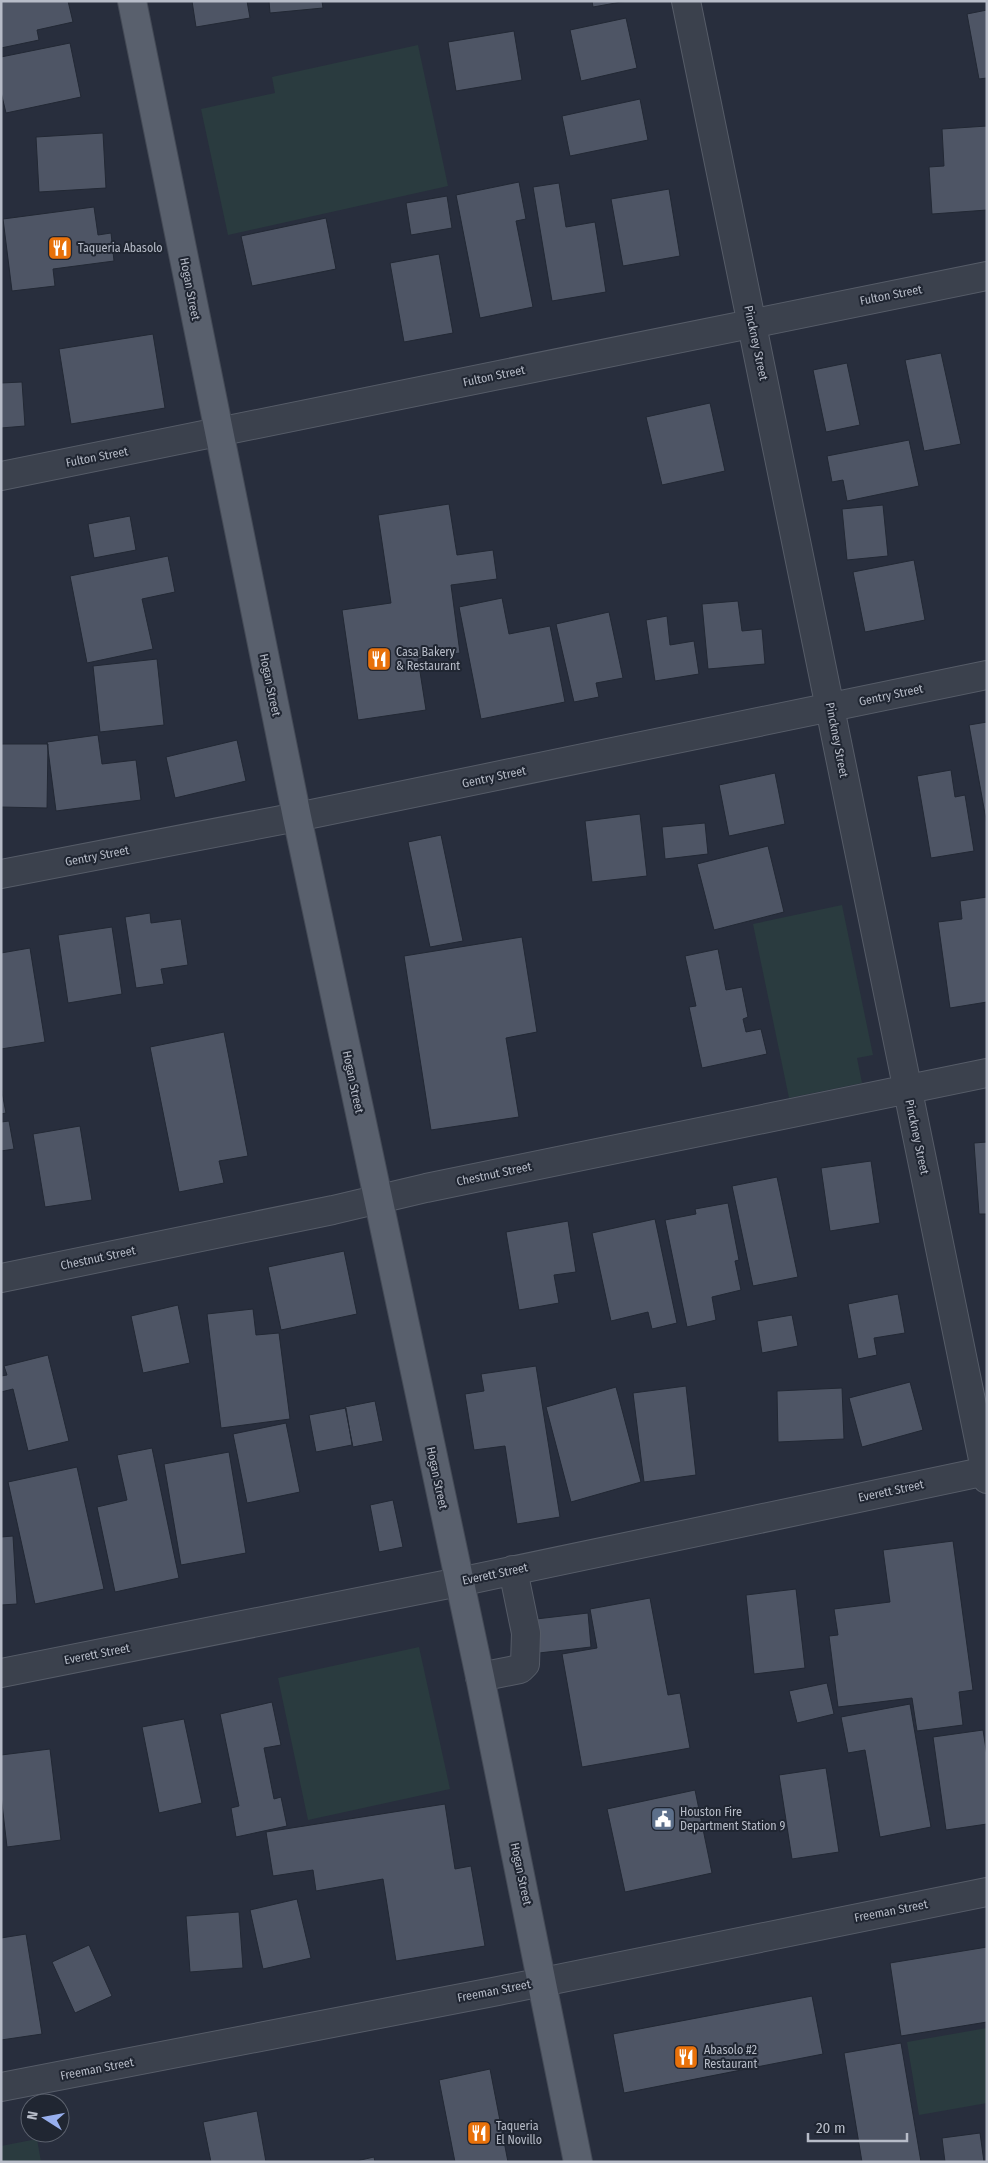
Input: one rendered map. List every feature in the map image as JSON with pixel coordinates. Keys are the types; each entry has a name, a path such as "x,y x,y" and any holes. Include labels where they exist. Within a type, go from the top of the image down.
{"main road":[{"name":"Hogan Street","path":"132,1 297,818 480,1677 578,2162"}],"street":[{"name":"Pinckney Street","path":"686,1 986,1474"},
{"name":"Fulton Street","path":"1,476 987,276"},
{"name":"Gentry Street","path":"1,874 297,818 987,675"},
{"name":"Chestnut Street","path":"1,1278 377,1200 426,1188 987,1073"},
{"name":"Everett Street","path":"1,1673 986,1474"},
{"path":"480,1677 520,1669 525,1664 526,1633 513,1570"},
{"name":"Freeman Street","path":"1,2087 543,1982 987,1892"}],"shaded area":[{"path":"418,45 448,186 228,235 201,109 275,93 272,77"},
{"path":"842,905 873,1055 857,1058 862,1083 789,1098 753,924"},
{"path":"419,1647 450,1789 308,1820 278,1678"},
{"path":"987,2028 987,2103 919,2115 907,2042"},
{"path":"20,2142 38,2143 41,2162 1,2162 1,2146"}],"building":[{"path":"1,1 68,1 73,22 37,30 39,40 1,48"},
{"path":"192,1 247,1 250,18 196,27"},
{"path":"269,1 322,1 323,8 270,13"},
{"path":"592,1 627,1 593,7"},
{"path":"987,10 987,78 979,79 967,14"},
{"path":"626,18 637,68 581,81 570,30"},
{"path":"514,31 522,80 456,91 448,42"},
{"path":"70,43 81,97 6,113 1,92 1,57"},
{"path":"640,99 648,140 570,156 562,116"},
{"path":"987,126 987,210 932,214 929,167 944,166 942,129"},
{"path":"103,133 106,188 39,192 36,137"},
{"path":"519,182 526,219 516,221 533,307 480,318 456,195"},
{"path":"559,183 566,227 595,222 606,292 552,301 533,187"},
{"path":"669,189 680,256 623,266 611,199"},
{"path":"447,196 452,228 411,235 406,203"},
{"name":"Taqueria Abasolo","path":"94,207 98,235 111,233 114,261 53,269 55,286 12,291 3,219"},
{"path":"326,218 336,269 252,286 241,236"},
{"path":"439,254 453,333 404,342 390,263"},
{"path":"153,334 165,408 71,424 59,349"},
{"path":"941,353 961,444 924,451 905,360"},
{"path":"847,363 860,425 826,432 813,370"},
{"path":"22,382 25,426 1,428 1,383"},
{"path":"710,403 725,471 662,485 646,417"},
{"path":"909,440 919,486 847,501 843,480 832,482 827,456"},
{"path":"449,504 457,555 493,550 497,579 451,585 460,653 418,659 426,710 358,720 342,610 391,603 378,515"},
{"path":"883,505 888,556 847,560 842,509"},
{"path":"130,516 136,550 94,558 88,524"},
{"path":"168,556 175,592 142,599 153,649 87,663 70,576"},
{"path":"914,560 925,620 865,632 853,572"},
{"path":"502,598 509,634 550,626 565,702 481,719 459,607"},
{"path":"738,601 742,631 762,629 765,664 708,669 702,604"},
{"path":"609,612 623,678 596,683 599,697 574,702 556,624"},
{"path":"667,616 670,645 694,641 699,674 655,681 646,620"},
{"path":"157,659 164,725 100,732 93,666"},
{"path":"987,722 987,825 969,725"},
{"path":"98,735 102,764 136,760 141,800 56,811 47,742"},
{"path":"237,740 246,781 175,798 166,757"},
{"path":"1,744 48,744 47,808 1,807"},
{"path":"951,770 955,797 965,795 974,851 931,858 917,776"},
{"path":"775,773 785,824 729,836 719,785"},
{"path":"640,814 647,876 592,882 585,821"},
{"path":"705,823 708,854 665,859 662,827"},
{"path":"441,835 463,941 430,947 408,842"},
{"path":"768,846 784,912 714,930 697,864"},
{"path":"987,897 987,1002 950,1008 938,922 962,919 960,901"},
{"path":"150,913 151,923 181,919 188,965 161,969 164,984 136,988 125,917"},
{"path":"112,927 122,994 68,1003 58,935"},
{"path":"522,937 537,1032 506,1038 519,1117 431,1130 404,956"},
{"path":"30,948 45,1042 1,1049 1,953"},
{"path":"718,949 726,990 742,987 748,1017 743,1019 746,1032 761,1029 767,1054 702,1068 689,1007 696,1006 685,956"},
{"path":"224,1032 248,1156 219,1161 224,1183 179,1192 150,1047"},
{"path":"1,1087 6,1113 1,1114"},
{"path":"9,1121 14,1149 1,1151 1,1122"},
{"path":"80,1126 92,1200 45,1207 33,1134"},
{"path":"987,1142 987,1214 979,1214 974,1143"},
{"path":"871,1161 880,1223 830,1231 821,1168"},
{"path":"777,1177 798,1277 753,1286 732,1186"},
{"path":"728,1203 739,1260 735,1261 741,1290 712,1297 716,1320 687,1327 665,1220 696,1214 695,1209"},
{"path":"655,1219 677,1323 652,1329 648,1312 611,1321 592,1233"},
{"path":"568,1221 576,1272 554,1275 559,1303 519,1310 506,1232"},
{"path":"344,1251 357,1314 281,1330 268,1267"},
{"path":"898,1294 905,1333 874,1338 877,1355 858,1359 848,1304"},
{"path":"178,1305 190,1363 143,1373 131,1316"},
{"path":"253,1309 256,1335 279,1333 290,1419 221,1428 207,1314"},
{"path":"792,1315 798,1346 762,1353 757,1321"},
{"path":"48,1355 69,1441 28,1451 13,1389 1,1392 1,1376 7,1375 4,1366"},
{"path":"536,1366 560,1517 517,1524 505,1446 474,1450 465,1394 484,1391 481,1374"},
{"path":"910,1382 923,1430 862,1447 849,1398"},
{"path":"686,1386 696,1475 644,1482 633,1393"},
{"path":"616,1387 641,1482 571,1502 546,1407"},
{"path":"842,1388 844,1439 778,1442 777,1391"},
{"path":"375,1401 383,1441 353,1447 345,1407"},
{"path":"346,1408 352,1445 316,1452 309,1415"},
{"path":"286,1423 300,1492 247,1503 233,1434"},
{"path":"152,1448 179,1578 115,1592 97,1507 127,1500 117,1455"},
{"path":"229,1452 246,1553 181,1565 164,1464"},
{"path":"77,1467 104,1589 35,1604 8,1482"},
{"path":"393,1500 403,1547 379,1552 370,1505"},
{"path":"13,1536 17,1604 1,1605 1,1537"},
{"path":"953,1541 973,1690 959,1692 963,1725 917,1731 912,1698 838,1707 829,1636 838,1635 834,1609 890,1602 883,1550"},
{"path":"796,1589 805,1668 754,1674 746,1595"},
{"path":"650,1598 668,1695 680,1693 690,1748 582,1767 562,1654 597,1648 590,1609"},
{"path":"588,1613 591,1647 539,1653 536,1619"},
{"path":"827,1683 834,1714 797,1723 789,1691"},
{"path":"272,1702 281,1745 264,1748 274,1799 281,1797 287,1826 236,1837 231,1808 239,1806 220,1714"},
{"path":"910,1704 931,1827 880,1837 865,1750 848,1753 841,1717"},
{"path":"184,1719 202,1803 159,1813 142,1727"},
{"path":"983,1730 987,1756 987,1824 946,1830 933,1737"},
{"path":"50,1749 61,1840 7,1847 1,1795 1,1755"},
{"path":"826,1768 839,1852 792,1859 779,1775"},
{"path":"695,1790 712,1873 625,1892 607,1809"},
{"path":"445,1804 455,1869 471,1866 485,1946 396,1961 383,1879 316,1891 313,1870 273,1876 266,1832"},
{"path":"297,1899 311,1958 263,1969 250,1910"},
{"path":"239,1912 243,1968 190,1972 186,1916"},
{"path":"26,1934 42,2034 1,2040 1,1938"},
{"path":"89,1945 112,1996 75,2013 52,1962"},
{"path":"987,1947 987,2022 901,2036 890,1963"},
{"path":"812,1996 823,2054 624,2093 613,2034"},
{"path":"901,2043 921,2162 862,2162 844,2053"},
{"path":"490,2069 508,2162 455,2162 439,2080"},
{"path":"257,2111 266,2162 211,2162 203,2122"},
{"path":"980,2133 984,2162 945,2162 942,2138"},
{"path":"374,2157 375,2162 352,2162"}],"place":[{"name":"Taqueria Abasolo","path":"60,248"},
{"name":"Casa Bakery & Restaurant","path":"379,659"},
{"name":"Houston Fire Department Station 9","path":"663,1819"},
{"name":"Abasolo #2 Restaurant","path":"686,2057"},
{"name":"Taqueria El Novillo","path":"479,2133"}]}
